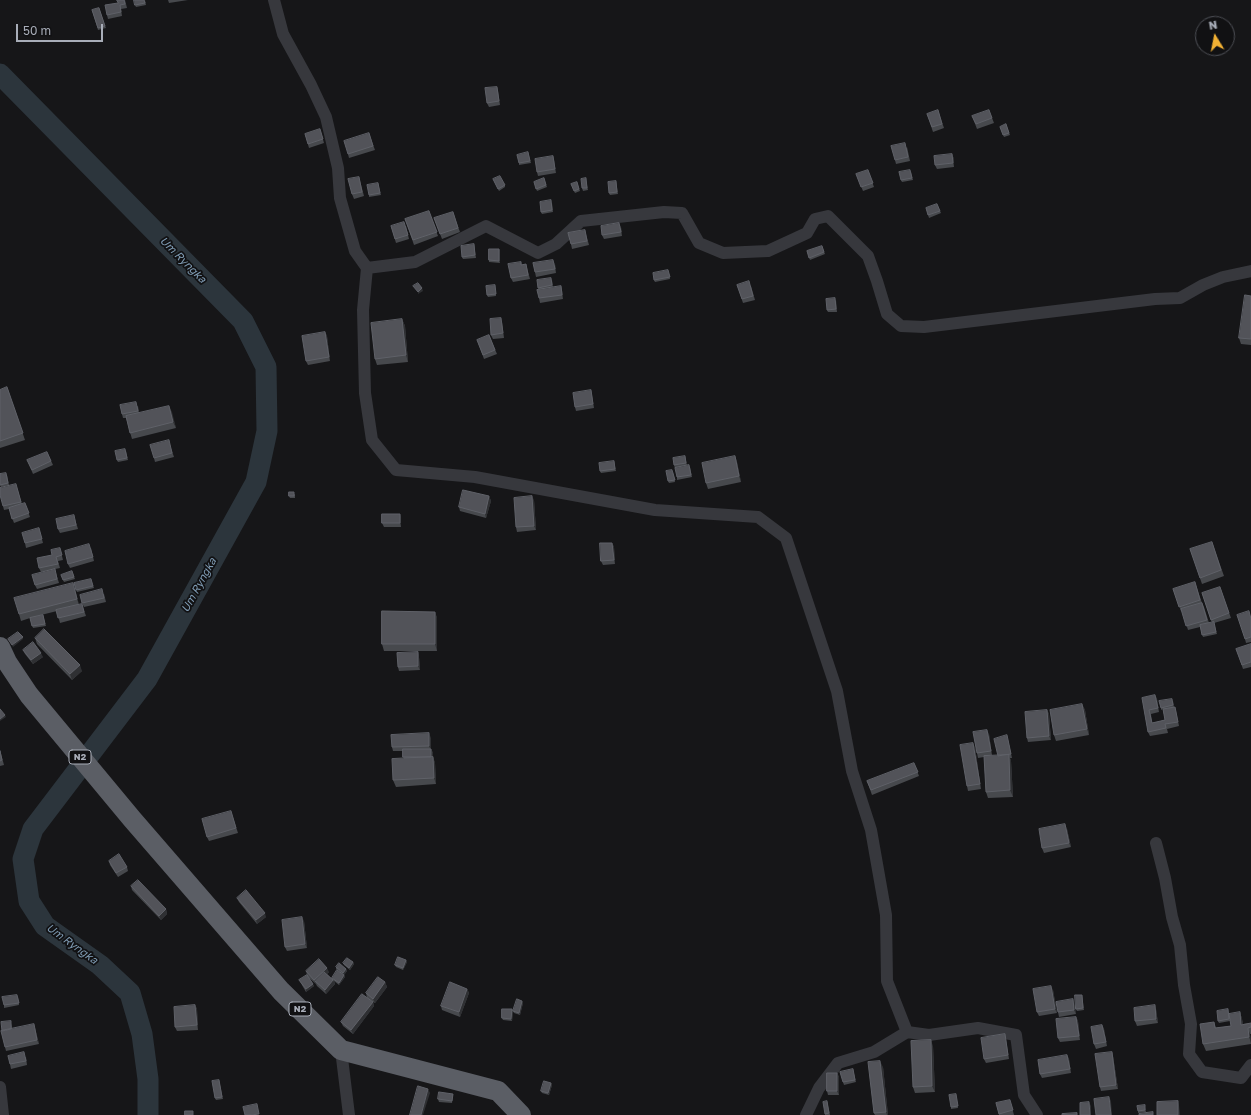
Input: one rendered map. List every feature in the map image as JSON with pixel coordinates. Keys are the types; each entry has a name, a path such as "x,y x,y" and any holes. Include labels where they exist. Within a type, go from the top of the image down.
{"highway":[{"name":"N2","path":"2,660 29,695 132,818 281,991 341,1050 498,1091 521,1115"}],"street":[{"path":"274,0 283,34 326,117 338,168 340,198 355,251 367,268 363,310 365,393 372,440 396,470 475,477 655,510 758,517 786,538 837,691 852,771 871,830 886,915 887,981 907,1032"},
{"path":"367,268 416,262 486,226 538,253 556,244 581,221 664,212 682,213 698,243 723,253 768,251 807,233 815,218 828,216 868,256 887,314 901,326 924,327 1155,299 1180,298 1203,285 1223,277 1251,271"},
{"path":"1156,843 1165,878 1172,917 1180,946 1184,984 1191,1024 1189,1054 1202,1072 1241,1078 1251,1065"},
{"path":"806,1115 819,1088 838,1063 874,1052 907,1032 929,1035 978,1028 1016,1035 1024,1095 1037,1115"},
{"path":"341,1050 350,1115"},
{"path":"0,1087 4,1115"}],"building":[{"path":"117,0 124,0 125,4 120,5 121,12 107,15 105,5 118,3"},
{"path":"134,0 144,0 145,3 135,5"},
{"path":"99,8 105,26 98,28 92,10"},
{"path":"497,87 499,101 487,103 485,88"},
{"path":"938,110 942,124 932,127 927,114"},
{"path":"989,110 992,118 976,124 972,116"},
{"path":"1006,124 1009,133 1003,135 1000,127"},
{"path":"320,129 323,139 308,144 305,134"},
{"path":"369,133 373,146 348,154 344,141"},
{"path":"905,143 908,157 895,160 891,146"},
{"path":"528,152 530,161 519,163 517,155"},
{"path":"952,154 953,163 935,165 934,156"},
{"path":"553,156 555,169 537,172 535,159"},
{"path":"868,170 873,183 861,187 856,174"},
{"path":"910,170 912,178 901,180 899,172"},
{"path":"500,176 505,185 498,189 493,179"},
{"path":"359,177 362,192 352,194 348,179"},
{"path":"544,178 546,185 536,189 534,182"},
{"path":"586,178 587,188 582,188 581,179"},
{"path":"616,181 617,192 609,193 608,182"},
{"path":"577,182 579,189 574,191 571,184"},
{"path":"378,183 380,193 369,195 367,185"},
{"path":"551,200 552,210 541,212 540,202"},
{"path":"937,204 940,211 928,215 926,208"},
{"path":"429,211 437,232 413,240 405,219"},
{"path":"453,212 458,228 440,234 434,218"},
{"path":"404,222 408,235 395,239 391,226"},
{"path":"619,223 621,232 602,235 601,226"},
{"path":"585,230 587,241 571,244 568,233"},
{"path":"474,244 475,255 462,257 461,246"},
{"path":"822,246 824,252 809,258 807,251"},
{"path":"489,249 499,249 499,261 489,260"},
{"path":"553,260 555,269 535,272 533,263"},
{"path":"521,262 521,265 526,264 528,275 511,278 508,264"},
{"path":"668,270 670,277 654,280 653,273"},
{"path":"551,278 552,285 538,288 537,280"},
{"path":"749,281 753,296 742,299 737,285"},
{"path":"418,283 422,288 418,292 413,286"},
{"path":"495,285 496,294 487,295 486,286"},
{"path":"561,286 562,295 539,298 537,290"},
{"path":"1245,295 1251,296 1251,339 1239,338"},
{"path":"835,298 836,309 827,310 826,299"},
{"path":"501,318 503,333 491,335 490,319"},
{"path":"402,319 406,355 375,359 371,323"},
{"path":"325,332 329,357 306,361 302,336"},
{"path":"489,335 495,350 483,355 477,340"},
{"path":"7,387 23,433 0,441 0,390"},
{"path":"591,390 593,404 575,407 573,393"},
{"path":"136,402 138,411 122,414 120,405"},
{"path":"169,406 173,422 130,433 126,416"},
{"path":"169,440 172,453 154,458 150,445"},
{"path":"125,449 127,458 117,460 115,451"},
{"path":"47,452 51,461 32,470 27,460"},
{"path":"685,456 686,463 674,465 673,458"},
{"path":"735,456 739,476 706,483 702,463"},
{"path":"614,461 615,469 600,471 599,463"},
{"path":"689,465 691,475 677,477 675,468"},
{"path":"672,470 675,480 668,481 666,471"},
{"path":"6,473 8,483 0,485 0,474"},
{"path":"16,484 21,502 3,506 0,488"},
{"path":"463,490 489,496 485,514 459,507"},
{"path":"289,492 294,492 294,496 289,496"},
{"path":"532,496 534,526 516,527 514,498"},
{"path":"25,503 29,513 12,519 9,508"},
{"path":"382,514 400,514 400,523 382,523"},
{"path":"74,515 76,525 58,529 56,519"},
{"path":"39,528 42,539 25,543 22,533"},
{"path":"1212,542 1221,570 1200,578 1190,549"},
{"path":"600,543 612,543 614,560 601,561"},
{"path":"89,544 93,557 68,564 65,551"},
{"path":"60,548 62,555 56,557 58,564 39,568 37,558 52,555 51,550"},
{"path":"55,569 57,579 35,585 32,575"},
{"path":"72,571 74,577 63,580 61,575"},
{"path":"91,579 93,586 76,590 74,583"},
{"path":"1195,582 1200,600 1179,607 1173,589"},
{"path":"73,583 77,599 19,614 14,598"},
{"path":"1220,587 1229,613 1211,620 1202,593"},
{"path":"102,589 104,598 82,603 80,595"},
{"path":"1202,603 1207,620 1186,626 1181,609"},
{"path":"82,604 84,612 58,618 56,610"},
{"path":"382,611 435,612 435,644 382,644"},
{"path":"1249,611 1251,619 1251,637 1245,639 1237,615"},
{"path":"43,615 45,624 32,626 30,618"},
{"path":"1214,622 1216,632 1202,635 1200,625"},
{"path":"44,629 80,665 70,674 35,638"},
{"path":"18,632 23,637 12,645 8,639"},
{"path":"33,642 41,653 31,660 23,650"},
{"path":"1251,644 1251,662 1242,665 1236,649"},
{"path":"418,652 418,666 398,667 397,653"},
{"path":"1155,695 1158,708 1149,710 1152,723 1165,720 1163,709 1175,707 1178,722 1165,724 1166,728 1148,732 1142,698"},
{"path":"1172,699 1173,705 1161,708 1159,701"},
{"path":"1082,704 1087,729 1054,735 1050,710"},
{"path":"0,709 5,715 0,719"},
{"path":"1047,710 1049,736 1027,738 1025,712"},
{"path":"987,730 991,751 977,753 973,732"},
{"path":"429,733 429,746 392,747 391,735"},
{"path":"1007,735 1011,754 998,756 994,739"},
{"path":"973,743 980,784 967,786 960,745"},
{"path":"403,749 431,749 431,757 403,757"},
{"path":"1009,755 1010,790 986,792 984,756"},
{"path":"433,757 434,778 393,780 392,759"},
{"path":"914,763 918,772 871,790 867,781"},
{"path":"231,811 236,828 207,837 202,819"},
{"path":"1065,824 1069,843 1042,848 1039,829"},
{"path":"119,854 127,867 116,873 109,861"},
{"path":"138,880 166,909 159,916 131,886"},
{"path":"246,890 265,913 256,920 237,898"},
{"path":"302,917 305,944 285,947 282,920"},
{"path":"398,957 406,960 403,968 395,965"},
{"path":"347,958 353,962 349,968 343,963"},
{"path":"319,959 327,968 314,980 306,971"},
{"path":"339,963 346,969 343,973 336,967"},
{"path":"337,970 344,975 339,983 332,978"},
{"path":"324,972 333,980 325,990 315,981"},
{"path":"307,975 313,984 306,989 299,980"},
{"path":"378,977 385,982 373,999 366,993"},
{"path":"450,982 467,989 459,1012 441,1006"},
{"path":"1051,986 1055,1009 1037,1012 1033,989"},
{"path":"362,994 373,1002 351,1030 341,1022"},
{"path":"17,995 19,1003 4,1005 2,997"},
{"path":"1075,995 1082,995 1083,1008 1076,1009"},
{"path":"517,999 522,1001 519,1013 513,1011"},
{"path":"1073,999 1074,1010 1058,1012 1056,1002"},
{"path":"195,1005 197,1025 175,1027 174,1007"},
{"path":"1155,1005 1156,1019 1135,1021 1134,1008"},
{"path":"502,1009 512,1009 511,1019 502,1018"},
{"path":"1228,1009 1229,1019 1218,1021 1217,1011"},
{"path":"1240,1012 1241,1025 1251,1023 1251,1027 1248,1028 1249,1037 1203,1044 1200,1024 1214,1022 1215,1028 1231,1026 1229,1014"},
{"path":"1076,1017 1079,1036 1058,1038 1056,1019"},
{"path":"11,1021 11,1029 2,1031 1,1022"},
{"path":"34,1024 37,1040 5,1047 1,1031"},
{"path":"1102,1025 1106,1042 1094,1044 1091,1027"},
{"path":"1005,1034 1008,1055 984,1059 981,1038"},
{"path":"931,1040 932,1086 913,1087 911,1041"},
{"path":"24,1052 26,1061 10,1064 8,1056"},
{"path":"1112,1052 1116,1085 1100,1087 1095,1054"},
{"path":"1067,1055 1070,1069 1040,1074 1038,1060"},
{"path":"880,1061 886,1112 874,1113 868,1062"},
{"path":"853,1069 855,1080 843,1082 840,1072"},
{"path":"827,1073 837,1073 837,1091 827,1091"},
{"path":"219,1080 222,1097 215,1098 212,1081"},
{"path":"544,1081 551,1083 548,1093 541,1091"},
{"path":"418,1086 428,1089 421,1115 410,1115"},
{"path":"439,1092 453,1094 452,1101 438,1099"},
{"path":"956,1094 958,1106 951,1107 949,1095"},
{"path":"1109,1097 1111,1115 1096,1115 1094,1099"},
{"path":"1010,1100 1013,1110 999,1114 996,1103"},
{"path":"827,1101 829,1113 825,1114 823,1102"},
{"path":"1178,1101 1178,1115 1157,1115 1157,1102"},
{"path":"1089,1102 1090,1115 1080,1115 1080,1103"},
{"path":"257,1104 259,1114 245,1115 243,1107"},
{"path":"1145,1105 1145,1110 1138,1111 1137,1106"},
{"path":"185,1111 193,1111 193,1115 185,1115"},
{"path":"1153,1112 1153,1115 1139,1115 1139,1114"},
{"path":"1077,1113 1077,1115 1062,1115 1062,1114"}],"waterway":[{"name":"Um Ryngka","path":"0,74 243,321 266,367 267,431 256,482 147,679 33,829 23,859 29,901 45,926 100,965 130,993 142,1034 148,1079 148,1115"}]}
